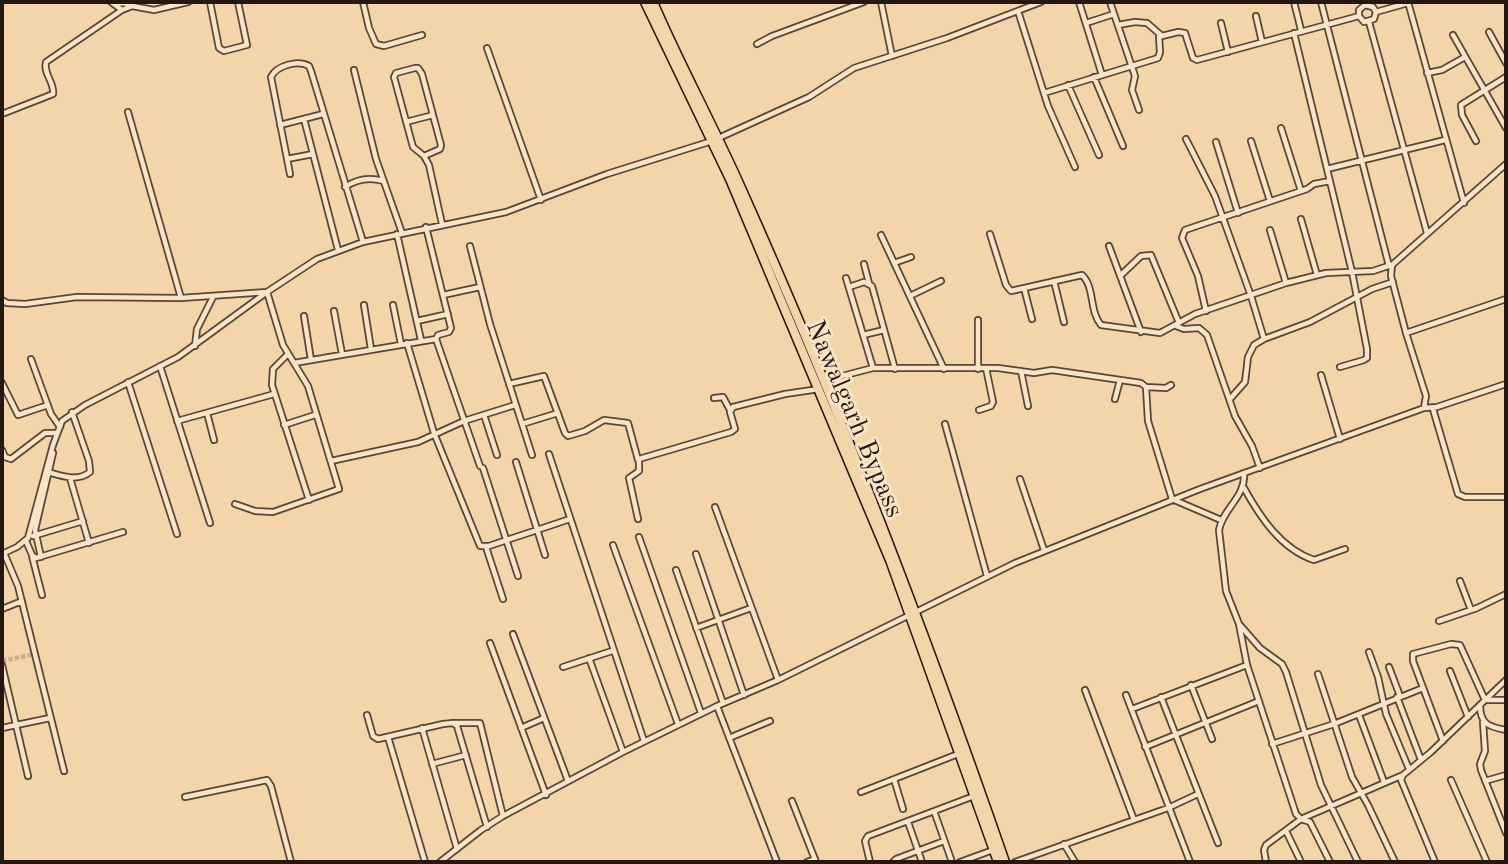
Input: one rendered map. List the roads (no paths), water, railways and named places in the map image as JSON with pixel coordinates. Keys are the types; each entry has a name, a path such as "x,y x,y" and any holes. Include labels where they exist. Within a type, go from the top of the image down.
{"main road":[{"name":"Nawalgarh Bypass","path":"645,2 666,49 741,188 950,704 1005,862"},
{"name":"Nawalgarh Bypass","path":"653,2 715,140"},
{"name":"Nawalgarh Bypass","path":"913,612 999,862"}],"street":[{"path":"113,3 154,10 188,2"},
{"path":"210,2 219,48 225,51 247,45 238,2"},
{"path":"363,2 376,44 384,46 422,35"},
{"path":"757,44 864,2"},
{"path":"881,2 892,56"},
{"path":"41,557 35,536 47,472 56,433 72,412 195,346 267,292 317,259 363,242 399,233 506,212 607,174 715,140 809,97 854,68 1018,11 1028,4 1041,2"},
{"path":"1079,2 1102,75"},
{"path":"1110,2 1132,65 1135,80 1132,90 1139,110"},
{"path":"1294,2 1301,30"},
{"path":"1321,2 1391,265 1405,333 1426,396 1424,408"},
{"path":"1376,12 1408,2 1464,203"},
{"path":"113,3 122,10"},
{"path":"1365,4 1373,7 1376,12 1374,19 1369,22 1364,22 1359,16 1359,10 1365,4"},
{"path":"2,114 53,94 45,68 46,62 122,10 132,6"},
{"path":"1018,11 1043,93 1075,167"},
{"path":"1086,23 1114,14"},
{"path":"1256,16 1262,42"},
{"path":"1159,36 1185,33 1193,58 1197,60 1359,16"},
{"path":"1369,22 1427,233"},
{"path":"1043,93 1158,58 1159,36 1147,23 1118,25"},
{"path":"1221,23 1228,52"},
{"path":"1489,32 1506,63"},
{"path":"1294,33 1352,272 1368,354 1364,360 1340,367"},
{"path":"1453,35 1506,128"},
{"path":"487,48 541,200"},
{"path":"1427,73 1442,70 1465,57"},
{"path":"290,174 271,77 277,68 301,62 309,66 363,242"},
{"path":"424,156 441,148 421,70 415,68 399,72 394,77 413,147 424,156 429,165 442,224"},
{"path":"354,71 399,233 421,340"},
{"path":"1476,141 1460,108 1463,103 1506,76"},
{"path":"1094,77 1123,146"},
{"path":"1068,85 1099,155"},
{"path":"128,112 181,298"},
{"path":"280,125 323,114"},
{"path":"406,122 433,115"},
{"path":"304,119 338,250"},
{"path":"1281,128 1301,191"},
{"path":"1186,139 1215,196 1264,338"},
{"path":"1327,169 1445,139"},
{"path":"1251,141 1270,201"},
{"path":"1216,142 1238,213"},
{"path":"287,159 313,154"},
{"path":"990,234 1008,289 1014,291 1077,275 1085,277 1095,314 1101,325 1160,333 1206,311 1286,284 1317,275 1373,271 1391,265 1506,164"},
{"path":"345,187 369,179 384,181"},
{"path":"1206,311 1202,288 1184,245 1182,233 1314,184 1330,181"},
{"path":"1301,219 1317,275"},
{"path":"293,363 436,339 438,335 451,331 426,227"},
{"path":"1270,230 1286,284"},
{"path":"881,235 944,369"},
{"path":"470,246 532,455"},
{"path":"1109,246 1141,332"},
{"path":"1120,276 1141,256 1152,255 1177,324 1184,328 1199,328 1205,332 1237,421 1252,446 1260,468"},
{"path":"894,263 911,257"},
{"path":"864,264 895,369"},
{"path":"846,278 873,368"},
{"path":"909,296 941,281"},
{"path":"1054,281 1065,322"},
{"path":"1230,399 1245,382 1249,350 1264,338 1310,322 1393,282"},
{"path":"849,287 869,283"},
{"path":"443,295 480,287"},
{"path":"1024,288 1032,319"},
{"path":"2,300 15,304 77,297 202,298 267,292"},
{"path":"235,504 264,513 281,510 339,489 308,386 287,355 267,292"},
{"path":"195,346 197,329 214,296"},
{"path":"202,298 206,307"},
{"path":"1405,333 1506,299"},
{"path":"364,304 371,349"},
{"path":"393,305 401,344"},
{"path":"334,311 342,354"},
{"path":"417,321 448,314"},
{"path":"304,316 311,360"},
{"path":"978,320 978,369"},
{"path":"863,335 884,330"},
{"path":"436,339 518,576"},
{"path":"407,343 434,433 480,546 486,547 570,519"},
{"path":"287,355 273,369 271,376 274,394 309,500"},
{"path":"32,359 48,405 60,427"},
{"path":"160,366 210,523"},
{"path":"730,410 785,394 822,388 838,377 873,368 986,368 1034,373 1052,370 1141,383 1146,387 1166,388 1171,385"},
{"path":"979,410 993,405 986,368"},
{"path":"1021,371 1028,406"},
{"path":"1321,374 1340,439"},
{"path":"509,384 544,376 568,436 585,431 604,420 628,423 638,460 639,471 629,478 638,519"},
{"path":"1115,399 1120,380"},
{"path":"128,382 177,534"},
{"path":"2,383 18,415 48,405"},
{"path":"440,862 503,816 644,741 778,680 986,576 1172,499 1424,408 1433,408 1506,384"},
{"path":"1146,387 1148,421 1172,499 1221,520"},
{"path":"177,421 274,394"},
{"path":"638,460 731,432 735,427 730,410 723,397 714,398"},
{"path":"331,461 378,449 409,445 464,421 515,405"},
{"path":"1433,408 1458,494 1465,497 1506,496"},
{"path":"47,472 70,478 87,476 91,468 72,412"},
{"path":"207,413 214,440"},
{"path":"522,424 558,413"},
{"path":"284,425 316,415"},
{"path":"484,415 497,455"},
{"path":"945,424 986,576"},
{"path":"2,450 5,457 11,459 45,433 56,433"},
{"path":"549,454 644,741"},
{"path":"516,462 545,555"},
{"path":"42,595 27,539 47,472"},
{"path":"1244,473 1243,487 1221,520 1219,530 1224,580 1239,624 1247,664 1296,814 1310,822 1330,862"},
{"path":"70,478 89,543"},
{"path":"1020,479 1044,550"},
{"path":"1243,487 1268,527 1310,559 1320,559 1345,549"},
{"path":"715,507 778,680"},
{"path":"64,771 22,601 3,553 27,539 83,521"},
{"path":"32,555 41,557 123,532"},
{"path":"639,537 701,713"},
{"path":"613,545 678,724"},
{"path":"486,547 503,599"},
{"path":"696,554 744,695"},
{"path":"676,570 723,703"},
{"path":"1460,581 1471,610"},
{"path":"1439,621 1506,594"},
{"path":"2,609 22,601"},
{"path":"696,628 751,608"},
{"path":"1239,624 1260,648 1282,664 1330,806 1358,862"},
{"path":"513,634 568,781"},
{"path":"490,643 546,794"},
{"path":"1443,740 1413,661 1413,654 1457,644 1462,649 1485,700"},
{"path":"563,667 612,651"},
{"path":"1369,652 1383,703 1409,769"},
{"path":"589,659 623,752"},
{"path":"1132,709 1247,664"},
{"path":"2,665 28,776"},
{"path":"1389,667 1421,760"},
{"path":"1450,671 1468,717"},
{"path":"1318,674 1352,777 1395,862"},
{"path":"1266,862 1266,845 1301,819 1403,775 1506,680"},
{"path":"1191,685 1212,739"},
{"path":"1272,744 1359,715 1423,688"},
{"path":"1085,690 1134,820"},
{"path":"1126,695 1190,862"},
{"path":"1161,697 1217,843"},
{"path":"1485,700 1506,699"},
{"path":"1145,747 1259,701"},
{"path":"1480,705 1485,751 1480,764 1506,833"},
{"path":"716,706 777,862"},
{"path":"366,715 374,738 453,723 480,723 503,816"},
{"path":"1359,715 1384,782"},
{"path":"2,728 50,718"},
{"path":"521,727 544,718"},
{"path":"729,738 770,721"},
{"path":"1483,722 1488,726 1506,730"},
{"path":"453,723 459,729 486,827"},
{"path":"422,728 457,849"},
{"path":"388,737 425,862"},
{"path":"861,792 960,753"},
{"path":"432,764 467,755"},
{"path":"1403,775 1403,787 1435,862"},
{"path":"1485,781 1506,775"},
{"path":"894,779 903,809"},
{"path":"185,797 267,780 271,786 291,862"},
{"path":"1451,780 1487,862"},
{"path":"1016,862 1168,808 1198,794"},
{"path":"870,862 865,838 975,796"},
{"path":"792,801 815,861 807,862"},
{"path":"934,811 952,862"},
{"path":"908,821 922,862"},
{"path":"1286,831 1301,862"},
{"path":"893,862 944,841"},
{"path":"1064,844 1075,862"},
{"path":"960,862 994,849"}],"tunnel":[{"path":"2,661 35,654"}]}
